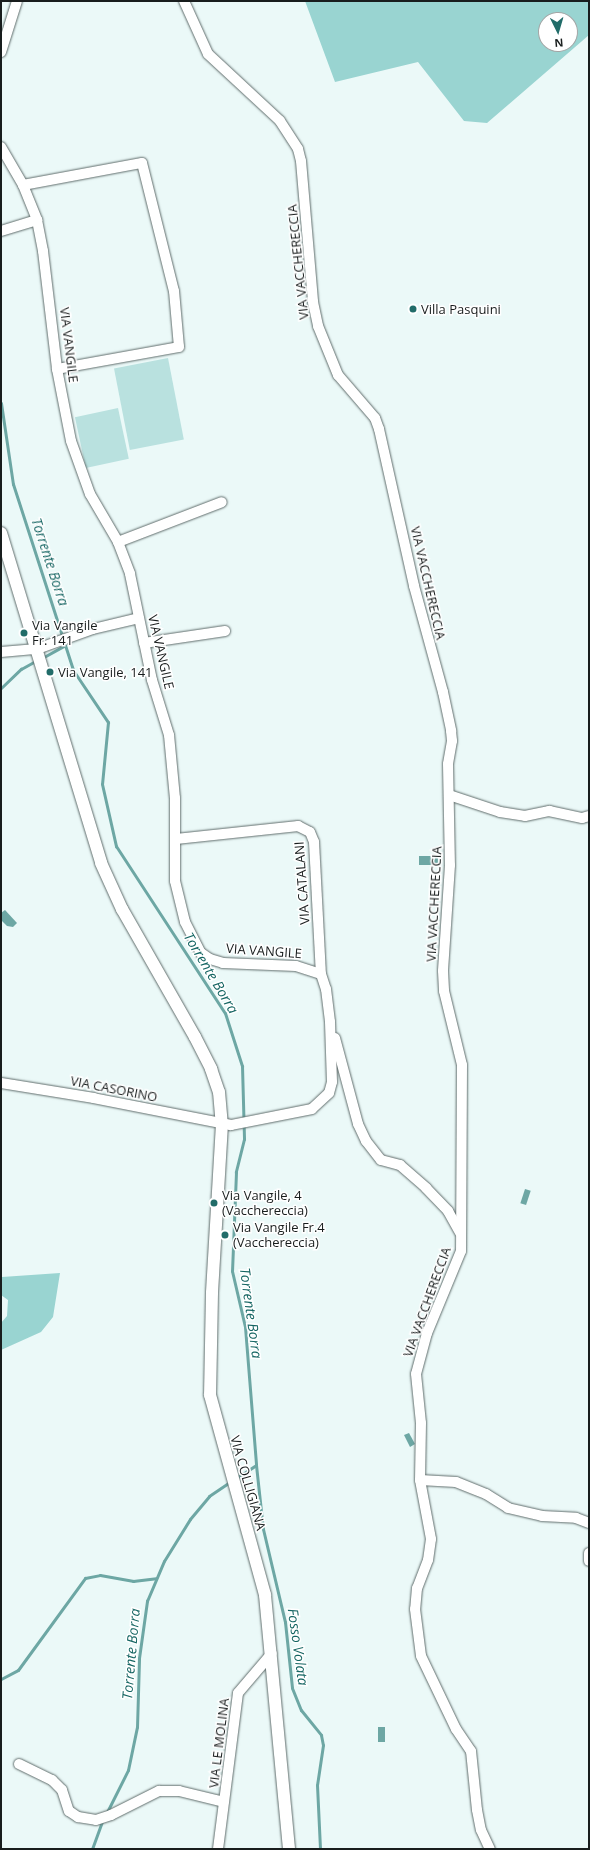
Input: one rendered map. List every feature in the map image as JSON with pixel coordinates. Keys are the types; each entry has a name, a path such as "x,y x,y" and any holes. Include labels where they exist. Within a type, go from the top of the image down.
{"street":[{"path":"1,52 17,1"},
{"name":"VIA VACCHERECCIA","path":"184,1 212,59 280,121 298,149 301,161 316,316 323,342 338,375 375,418 379,429 414,586 448,715 452,741 448,764 450,865 443,971 444,991 462,1065 463,1197 460,1233 461,1251 427,1333 416,1374 421,1423 420,1480 431,1538 428,1560 415,1593 418,1644 436,1689 471,1752 477,1810 481,1830 490,1849"},
{"name":"VIA VANGILE","path":"1,147 23,185 37,220 43,251 57,369 76,458 90,494 118,542 130,574 144,643 173,756 176,839 175,881 179,905 192,940 201,953 210,959 223,963 277,963 311,969 321,974"},
{"path":"23,185 142,163 175,296 179,347 57,369"},
{"path":"1,232 37,220"},
{"path":"118,542 222,502"},
{"path":"1,533 101,863 122,909 211,1069 219,1092 227,1125 302,1113 321,1103 332,1082 330,1022 326,989 321,974"},
{"path":"1,652 37,649 93,629 139,618"},
{"path":"144,643 226,631"},
{"path":"449,795 500,812 525,816 549,811 582,818 589,816"},
{"name":"VIA CATALANI","path":"176,839 298,826 310,832 314,842 321,974"},
{"path":"330,1022 358,1124 366,1141 381,1160 400,1165 426,1188 448,1211 460,1233"},
{"name":"VIA CASORINO","path":"1,1083 94,1098 227,1125"},
{"name":"VIA COLLIGIANA","path":"227,1125 209,1381 212,1405 262,1585 272,1652 289,1849"},
{"path":"420,1480 456,1482 486,1494 508,1508 542,1516 576,1518 589,1523"},
{"path":"589,1553 589,1560"},
{"name":"VIA LE MOLINA","path":"218,1849 238,1693 272,1652"},
{"path":"19,1764 52,1780 62,1790 69,1811 78,1817 96,1820 111,1815 159,1791 179,1791 224,1802"}],"shaded area":[{"path":"305,1 589,1 589,35 578,44 578,12 538,12 538,52 569,52 487,123 464,121 418,62 335,82"},
{"path":"168,358 184,439 130,450 114,368"},
{"path":"118,408 129,459 86,468 75,417"},
{"path":"419,856 438,856 438,865 419,865"},
{"path":"5,910 17,923 13,927 7,926 1,920 1,913"},
{"path":"525,1189 531,1191 526,1205 520,1203"},
{"path":"60,1273 53,1317 41,1332 1,1350 1,1323 7,1316 8,1300 1,1295 2,1277"},
{"path":"409,1433 415,1444 410,1447 404,1435"},
{"path":"378,1727 385,1727 385,1742 378,1742"}],"waterway":[{"name":"Torrente Borra","path":"1,403 13,484 73,670 108,722 102,784 116,846 225,1013 242,1066 244,1139 236,1172 232,1271 245,1327 256,1465 237,1478"},
{"path":"42,658 65,645"},
{"path":"1,688 21,669 37,660"},
{"name":"Fosso Volata","path":"256,1465 263,1529 285,1622 292,1688 301,1710 321,1735 323,1745 317,1785 320,1849"},
{"name":"Torrente Borra","path":"106,1814 128,1770 137,1727 139,1658 147,1601 164,1561 190,1519 209,1496 230,1482"},
{"path":"1,1679 18,1670 85,1578 100,1575 133,1581 156,1578"},
{"name":"Torrente Borra","path":"92,1849 102,1821"}],"place":[{"name":"Villa Pasquini","path":"413,309"},
{"name":"Via Vangile Fr. 141","path":"24,633"},
{"name":"Via Vangile, 141","path":"50,672"},
{"name":"Via Vangile, 4 (Vacchereccia)","path":"214,1203"},
{"name":"Via Vangile Fr.4 (Vacchereccia)","path":"225,1235"}]}
